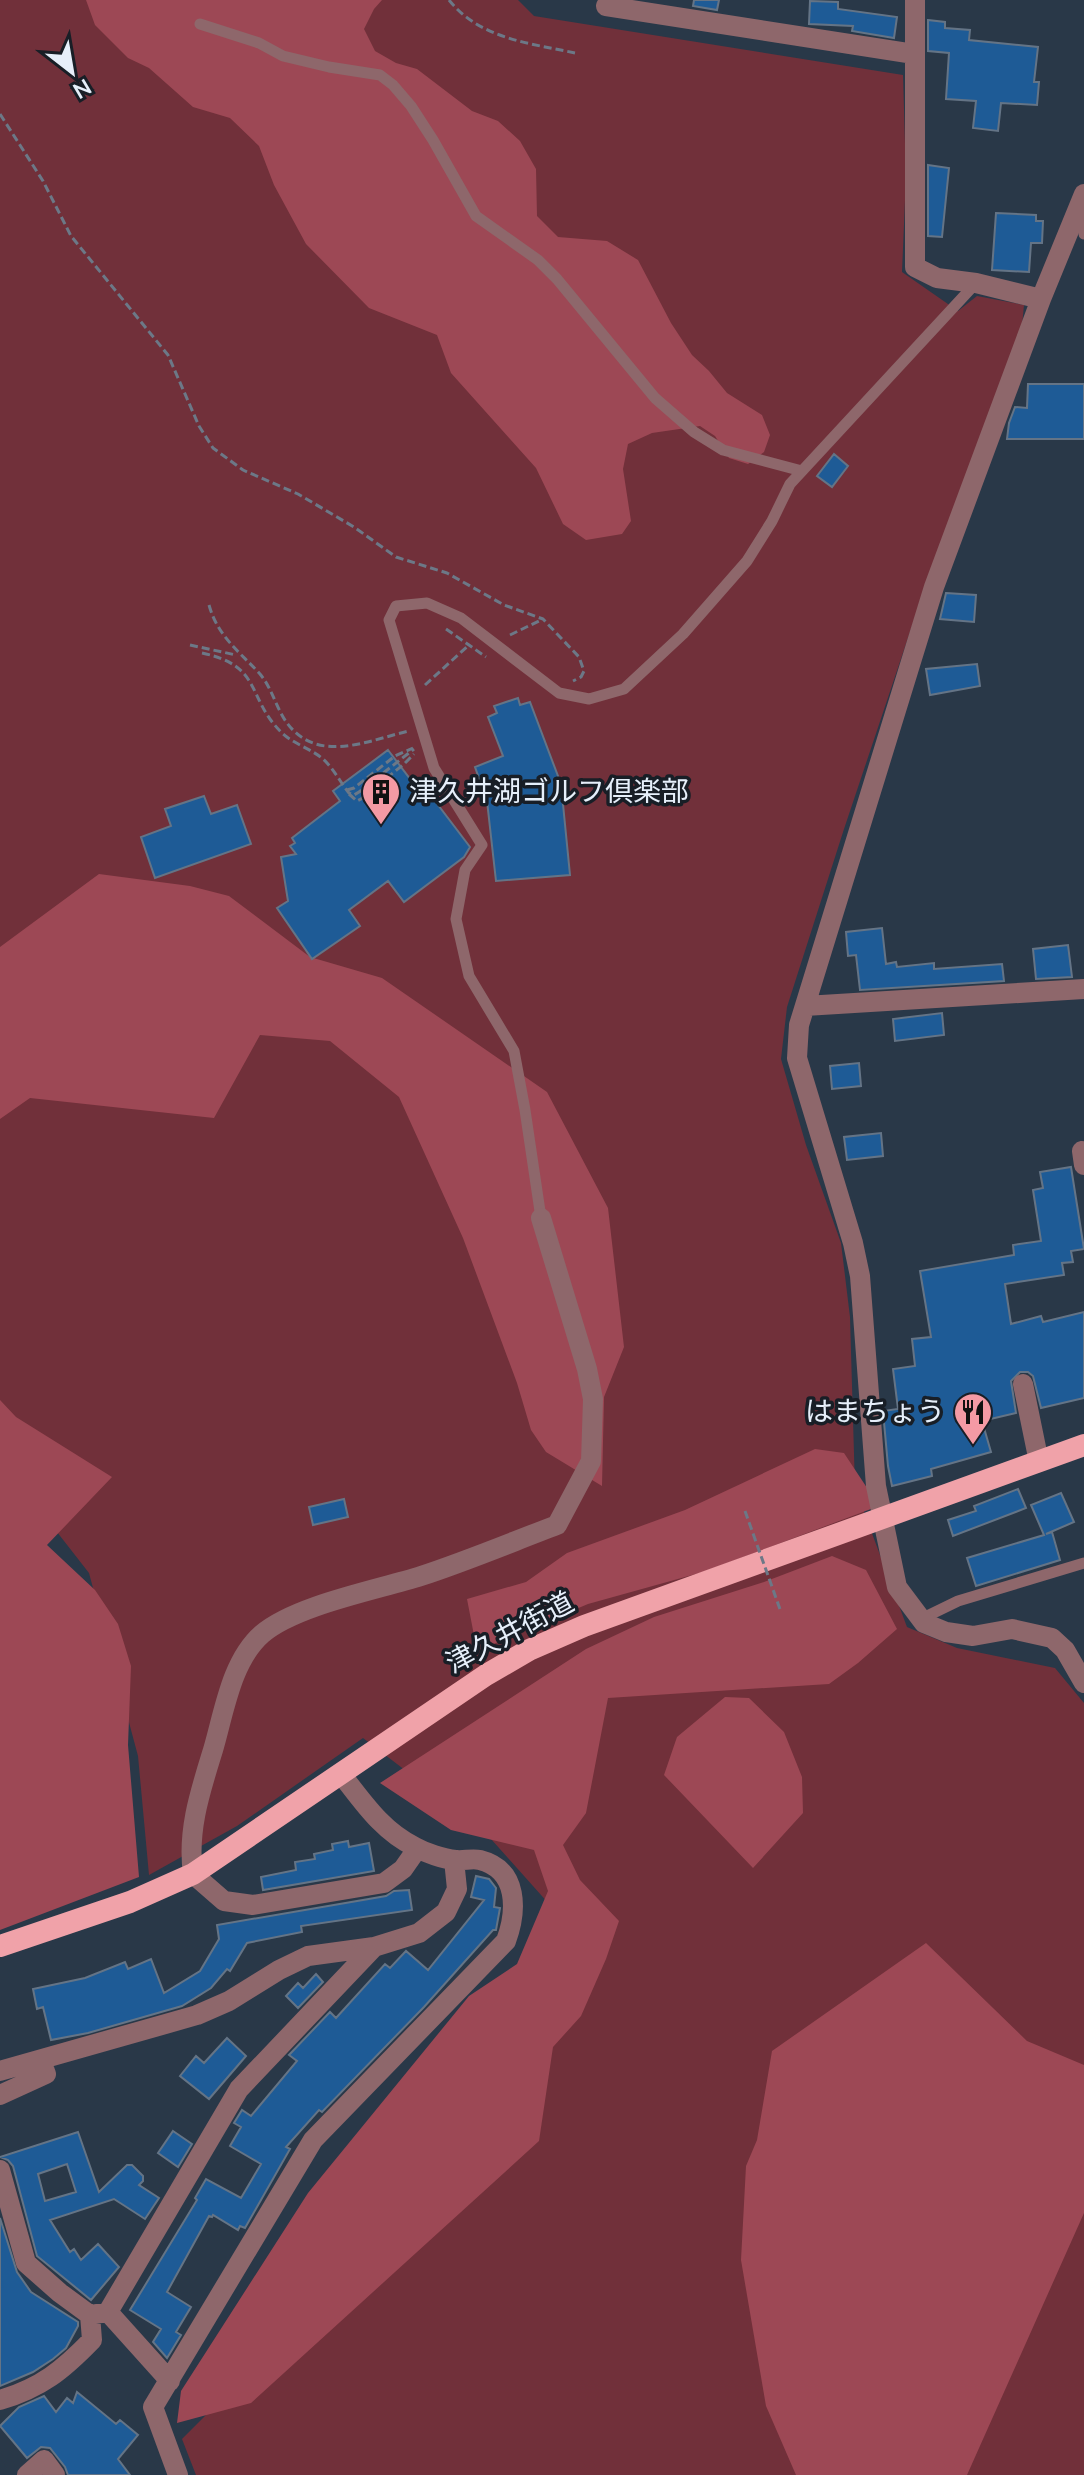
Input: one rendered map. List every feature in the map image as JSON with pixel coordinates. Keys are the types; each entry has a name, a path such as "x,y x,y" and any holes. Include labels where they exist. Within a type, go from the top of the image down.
{"highway":[{"name":"津久井街道","path":"0,1946 130,1902 193,1874 254,1836 486,1675 529,1650 584,1626 1084,1445"}],"street":[{"path":"915,0 915,267 937,278 976,283 1041,299"},
{"path":"606,6 914,54"},
{"path":"1082,200 1041,299 934,587 799,1025 797,1058 853,1243 860,1276 876,1486 897,1587 924,1623 946,1632 973,1636 1012,1629 1052,1638 1065,1650 1084,1683"},
{"path":"805,1006 1084,989"},
{"path":"417,1849 403,1869 384,1883 253,1905 224,1901 193,1874 191,1837 197,1803 236,1673 249,1649 262,1635 291,1616 425,1575 557,1525 591,1461 593,1399 587,1369 541,1218"},
{"path":"1023,1384 1039,1462"},
{"path":"178,2475 153,2407 313,2140 506,1941 514,1919 513,1891 500,1869 479,1859 454,1860 417,1849 392,1835 341,1774"},
{"path":"0,2071 197,2015 229,2001 308,1956 374,1947 419,1933 446,1912 457,1889 454,1860"},
{"path":"0,2400 19,2394 63,2371 92,2340 99,2314 239,2089 374,1947"},
{"path":"0,2095 46,2074 41,2060"},
{"path":"0,2170 26,2263 60,2293 99,2314 170,2381"},
{"path":"27,2475 44,2460 55,2475"}],"lane":[{"path":"200,24 259,43 283,56 380,75 393,85 426,128 476,216 538,260 557,279 655,398 694,432 723,450 802,471"},
{"path":"1082,200 1084,234"},
{"path":"541,1218 514,1051 469,976 456,919 465,870 482,845 419,742 389,620 396,606 427,603 461,618 559,693 589,699 624,689 683,634 747,561 790,484 976,283"},
{"path":"921,1619 958,1601 1084,1563"}],"path":[{"path":"449,0 481,28 495,35 575,53"},
{"path":"0,114 43,181 71,236 168,355 199,426 213,448 243,470 293,491 322,508 396,557 447,573 504,605 543,619 572,647 584,671 581,677 565,682 537,676"},
{"path":"202,653 231,662 246,674 271,721 285,735 327,762 348,792 354,795 419,742 419,735 410,731 348,747 330,747 305,739 288,725 262,677 218,630 209,605"},
{"path":"419,681 421,688 473,642 485,650 543,619"},
{"path":"443,627 492,662"},
{"path":"190,645 240,656"},
{"path":"745,1511 781,1612"}],"shaded area":[{"path":"0,0 518,0 534,16 903,75 906,177 902,272 958,311 977,296 1024,305 1022,326 925,587 844,829 787,1007 781,1059 806,1145 841,1243 850,1317 855,1488 907,1627 957,1648 1055,1668 1084,1703 1084,2475 196,2475 182,2439 247,2374 566,1923 482,1829 363,1738 237,1826 149,1875 138,1756 89,1573 0,1459"},
{"path":"86,0 382,0 364,29 375,51 396,63 417,69 472,111 498,121 520,141 536,169 537,216 558,237 607,241 638,260 671,323 692,355 727,393 762,415 770,435 764,452 748,464 729,458 715,436 700,426 652,433 628,444 623,469 631,521 622,534 586,540 563,524 536,468 451,373 437,335 369,308 306,244 274,185 259,146 230,118 193,107 149,68 128,58 95,25"},
{"path":"99,874 190,886 229,896 310,957 382,978 547,1092 608,1208 624,1347 604,1397 602,1486 546,1452 531,1430 517,1383 463,1238 399,1097 330,1041 260,1035 214,1118 30,1098 0,1119 0,947"},
{"path":"0,1400 16,1417 112,1477 47,1545 95,1590 118,1624 131,1666 128,1745 139,1877 0,1930"},
{"path":"815,1449 844,1453 879,1506 703,1572 588,1604 477,1651 467,1599 526,1582 567,1553 685,1510"},
{"path":"832,1556 866,1570 897,1629 829,1684 608,1698 586,1813 563,1845 580,1880 619,1921 581,2016 553,2047 539,2141 251,2403 177,2423 181,2391 308,2193 469,1996 517,1964 548,1891 534,1850 451,1830 380,1783 586,1649 654,1617 764,1582"},
{"path":"725,1697 749,1698 784,1732 802,1777 803,1813 753,1868 664,1775 677,1737"},
{"path":"926,1943 1027,2041 1084,2065 1084,2213 967,2475 796,2475 766,2406 741,2260 746,2166 757,2140 772,2051"}],"building":[{"path":"694,0 719,0 717,10 693,6"},
{"path":"810,1 838,2 838,9 897,17 894,38 852,31 853,26 809,24"},
{"path":"928,20 945,22 945,28 970,30 969,40 1038,47 1034,82 1039,82 1037,105 1001,103 998,131 973,128 976,101 946,99 949,53 928,51"},
{"path":"928,165 949,168 942,237 928,236"},
{"path":"996,213 1036,215 1036,221 1043,221 1042,243 1031,243 1029,272 992,270"},
{"path":"1028,384 1084,384 1084,439 1007,439 1015,407 1027,408"},
{"path":"834,454 848,466 832,487 817,476"},
{"path":"946,593 976,595 974,622 940,619"},
{"path":"977,664 980,686 930,695 926,669"},
{"path":"518,698 520,705 530,702 561,784 570,875 496,881 487,801 475,767 503,756 488,717 497,713 494,706"},
{"name":"津久井湖ゴルフ倶楽部","path":"388,750 414,784 419,780 470,847 464,857 404,902 388,881 349,910 360,926 312,959 277,908 288,901 281,857 296,854 290,846 295,843 292,838 340,801 333,791"},
{"path":"204,796 211,814 237,805 251,844 155,878 141,837 171,826 165,809"},
{"path":"882,928 886,964 896,962 897,967 934,963 934,969 1002,964 1004,981 860,990 856,955 848,956 846,932"},
{"path":"1068,945 1072,977 1036,979 1033,949"},
{"path":"942,1013 944,1035 895,1041 893,1019"},
{"path":"859,1063 861,1086 832,1089 830,1066"},
{"path":"881,1133 883,1156 847,1160 844,1137"},
{"path":"1071,1167 1084,1249 1071,1251 1073,1262 1062,1263 1064,1275 1005,1284 1011,1324 1041,1316 1043,1322 1084,1312 1084,1398 1041,1408 1033,1376 1020,1372 1011,1381 1016,1413 982,1421 991,1452 931,1469 932,1476 892,1486 883,1411 898,1409 893,1369 915,1366 912,1339 931,1337 920,1271 1014,1255 1013,1245 1041,1241 1033,1190 1043,1188 1040,1172"},
{"path":"1018,1489 1026,1508 953,1536 948,1520 976,1511 974,1506"},
{"path":"1061,1493 1074,1522 1046,1534 1052,1532 1060,1560 976,1586 967,1558 1044,1535 1031,1505"},
{"path":"344,1499 348,1517 313,1525 309,1507"},
{"path":"348,1841 349,1847 369,1843 374,1871 263,1890 261,1877 296,1870 295,1862 315,1859 314,1854 333,1850 332,1844"},
{"path":"476,1876 489,1879 496,1888 494,1907 500,1908 496,1930 286,2147 290,2149 245,2228 240,2226 238,2230 213,2215 209,2216 167,2292 191,2307 176,2332 181,2335 167,2358 153,2342 161,2329 130,2310 197,2200 195,2198 206,2179 241,2198 261,2164 230,2146 241,2127 234,2123 242,2110 251,2116 297,2061 289,2055 330,2012 336,2018 385,1964 390,1968 406,1951 428,1970 484,1900 471,1897"},
{"path":"409,1890 412,1910 301,1926 302,1932 247,1943 230,1971 227,1969 211,1988 182,2006 88,2033 51,2040 43,2007 37,2009 33,1989 85,1978 125,1962 128,1969 151,1959 164,1993 200,1971 219,1939 217,1925"},
{"path":"316,1974 323,1982 298,2008 286,1996 298,1983 303,1988"},
{"path":"227,2038 246,2056 209,2099 180,2076 196,2056 204,2063"},
{"path":"173,2131 192,2144 178,2167 158,2153"},
{"path":"78,2132 99,2192 127,2165 132,2165 143,2176 139,2185 159,2198 145,2219 114,2199 50,2220 70,2252 74,2249 81,2260 98,2244 119,2267 91,2300 37,2256 13,2166 0,2157","holes":["67,2164 76,2192 45,2201 38,2174"]},
{"path":"0,2218 17,2272 31,2292 78,2322 78,2326 66,2348 53,2359 33,2372 0,2386"},
{"path":"77,2392 116,2424 120,2420 138,2435 118,2459 130,2475 68,2475 50,2448 41,2447 27,2458 0,2426 19,2407 44,2396 56,2412 67,2398 73,2403"}],"place":[{"name":"津久井湖ゴルフ倶楽部","path":"381,826"},
{"name":"はまちょう","path":"973,1446"}]}
